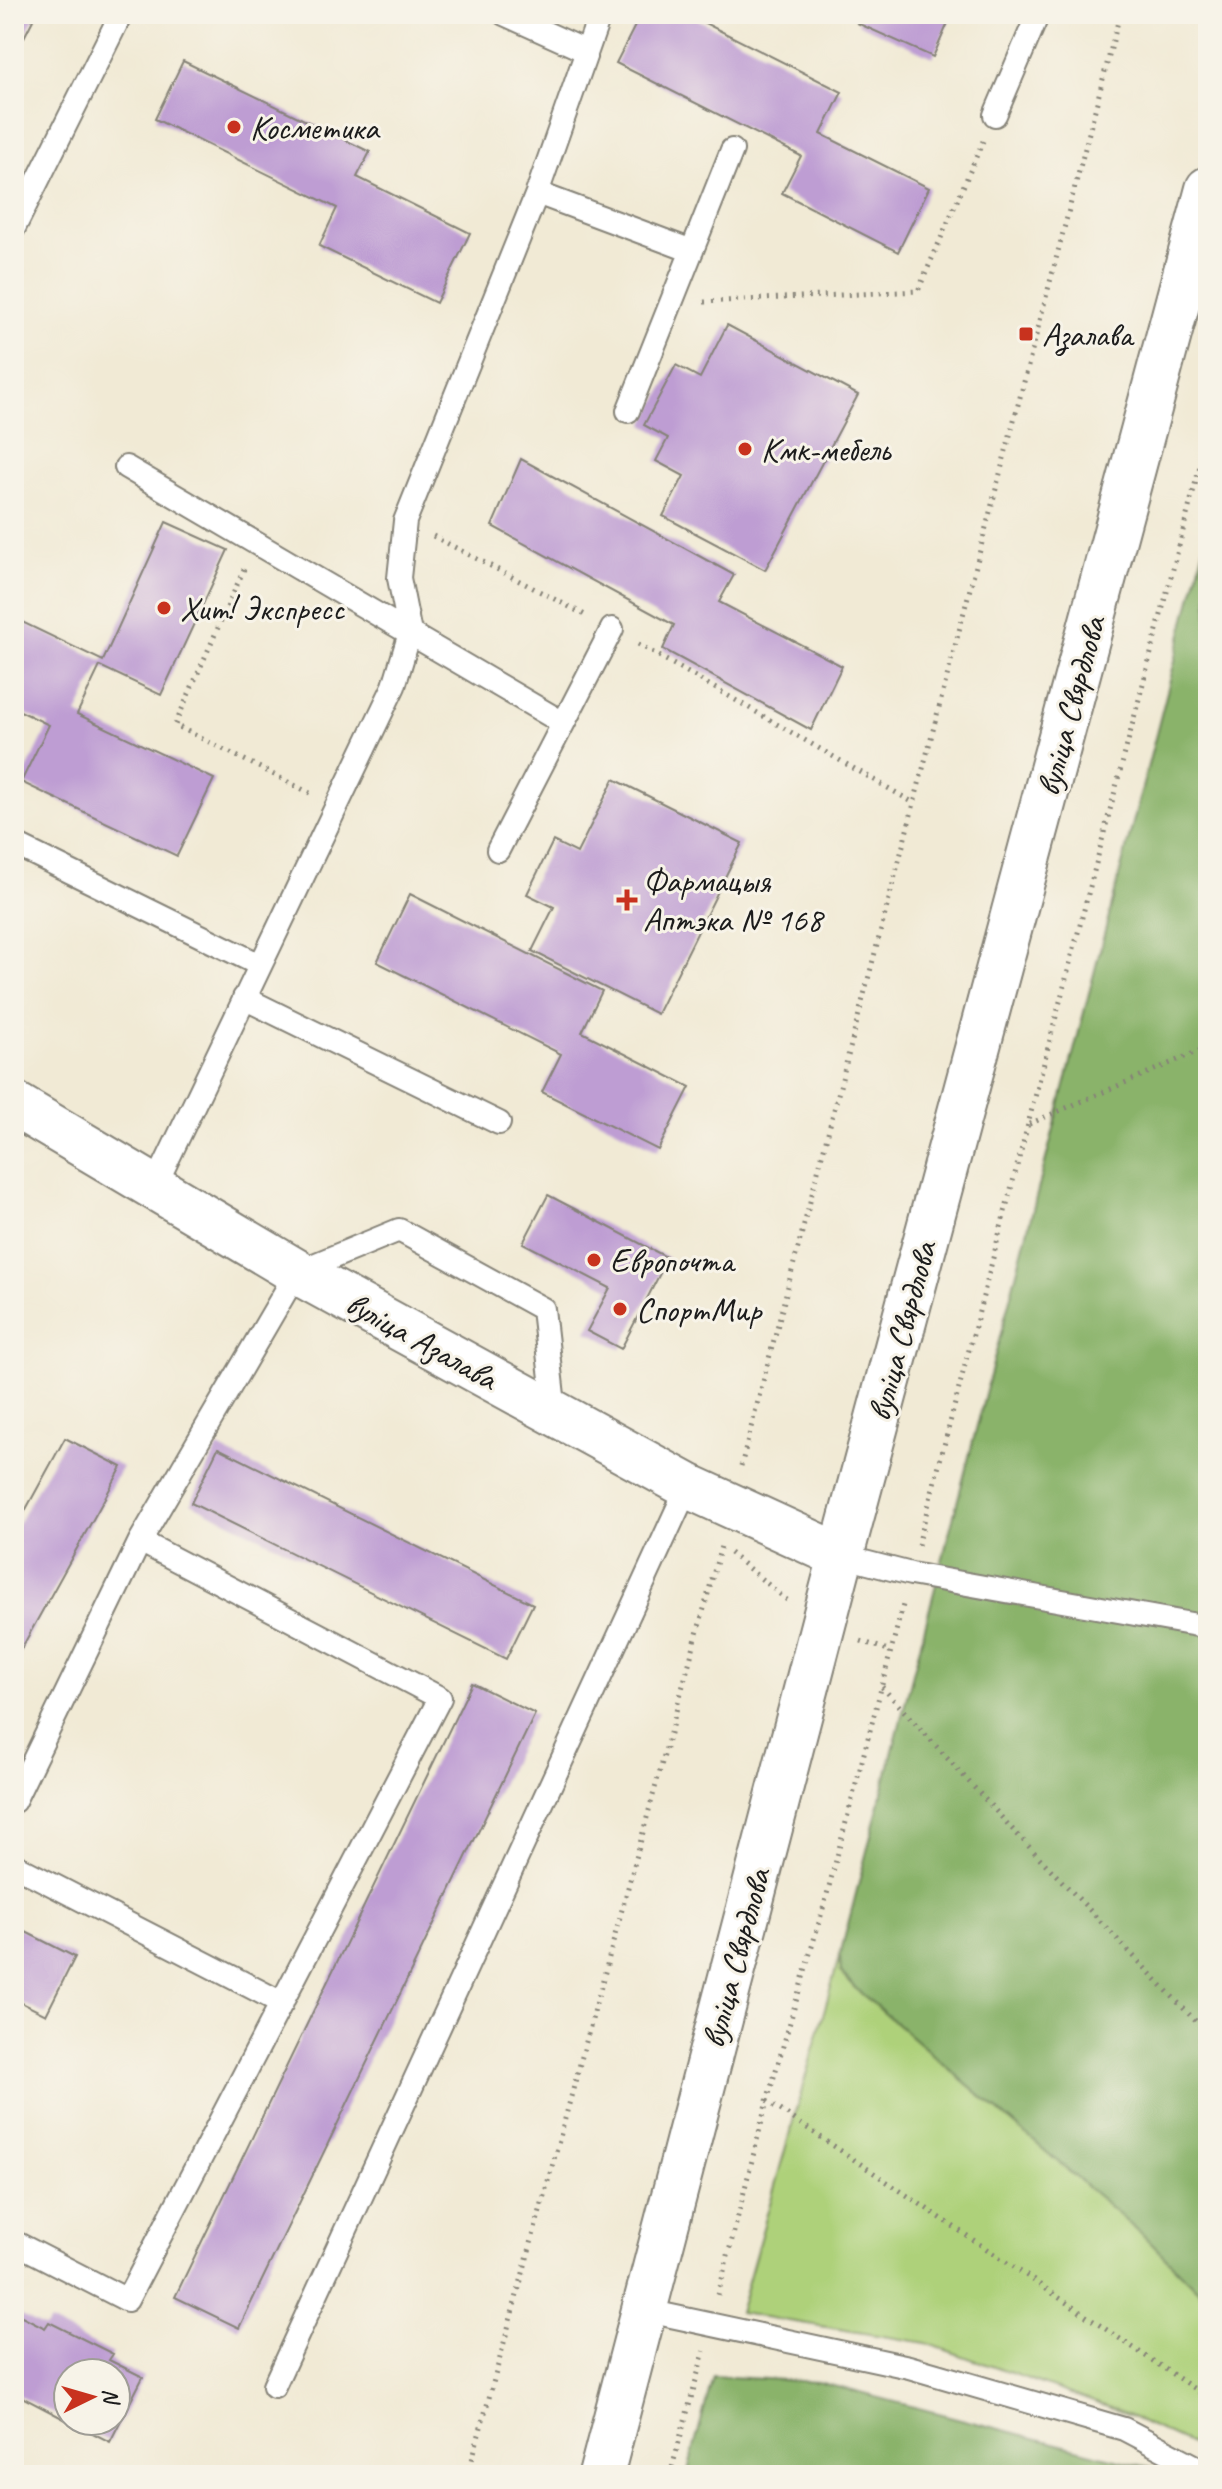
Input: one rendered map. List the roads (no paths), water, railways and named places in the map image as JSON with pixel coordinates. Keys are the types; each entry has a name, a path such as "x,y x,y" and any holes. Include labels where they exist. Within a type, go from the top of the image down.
{"main road":[{"name":"вуліца Свярдлова","path":"601,2475 841,1556 1208,189"},
{"name":"вуліца Азалава","path":"14,1104 297,1272 688,1486 841,1556"}],"lane":[{"path":"14,228 121,14"},
{"path":"504,14 586,51"},
{"path":"155,1186 394,686 410,633 399,578 405,521 537,193 600,14"},
{"path":"995,115 1038,14"},
{"path":"628,411 732,150"},
{"path":"537,193 692,251"},
{"path":"126,467 563,723"},
{"path":"498,850 612,629"},
{"path":"14,844 260,965"},
{"path":"244,998 499,1123"},
{"path":"14,1801 140,1541 297,1272 399,1230 543,1309 555,1413"},
{"path":"274,2386 688,1486"},
{"path":"14,2242 127,2300 440,1698 140,1541"},
{"path":"841,1556 911,1574 1208,1627"},
{"path":"14,1865 282,2003"},
{"path":"643,2310 909,2367 1124,2429 1208,2473"}],"place":[{"name":"Косметика","path":"234,127"},
{"name":"Азалава","path":"1026,334"},
{"name":"Кмк-мебель","path":"745,449"},
{"name":"Хит! Экспресс","path":"164,608"},
{"name":"Фармацыя Аптэка № 168","path":"627,900"},
{"name":"Европочта","path":"594,1260"},
{"name":"СпортМир","path":"620,1309"}]}
